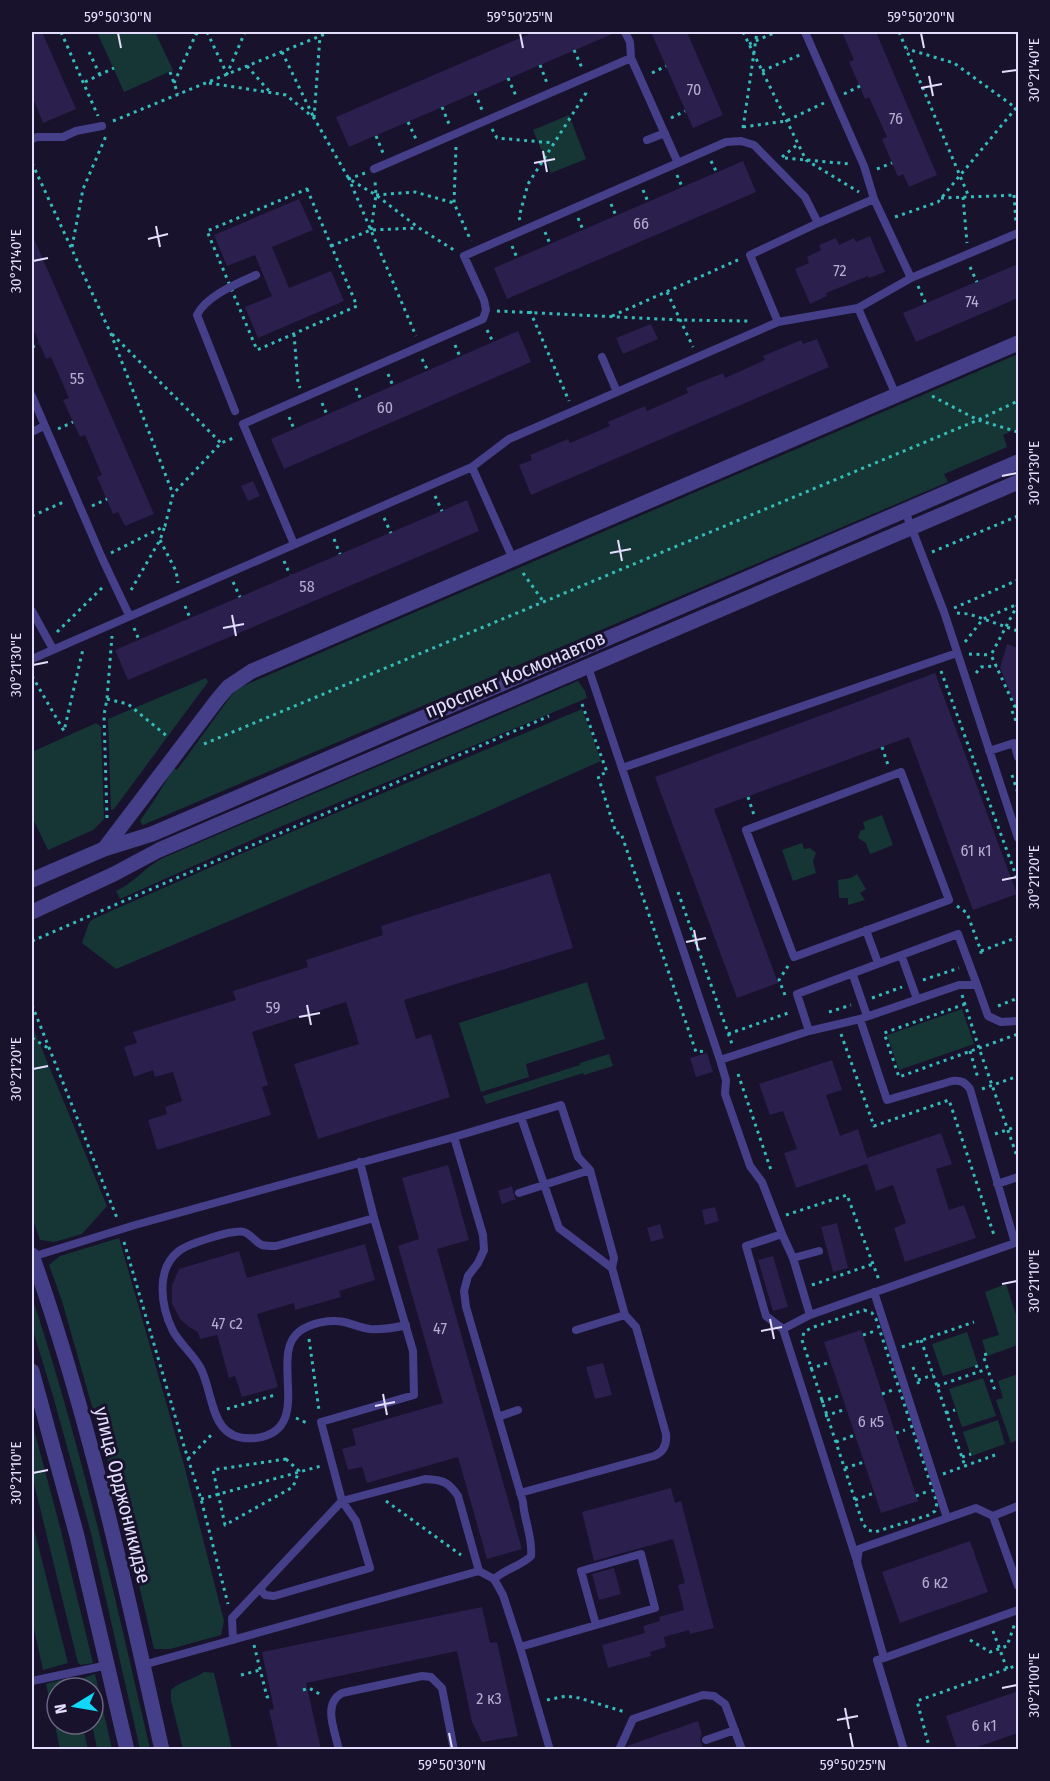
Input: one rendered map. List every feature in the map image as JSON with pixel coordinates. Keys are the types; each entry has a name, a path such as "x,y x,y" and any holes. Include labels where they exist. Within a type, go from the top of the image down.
{"street":[{"path":"104,849 217,700 228,687 252,671 1018,343"},
{"name":"проспект Космонавтов","path":"32,880 104,849 152,834 1018,462"},
{"name":"проспект Космонавтов","path":"32,912 114,874 159,850 1018,482"},
{"name":"улица Орджоникидзе","path":"32,1256 70,1375 112,1529 162,1749"},
{"path":"32,1371 74,1526 127,1749"}],"lane":[{"path":"625,32 630,42 631,58 678,163"},
{"path":"805,32 864,165 874,199 913,278"},
{"path":"374,169 631,58"},
{"path":"32,139 63,137 76,131 102,126"},
{"path":"647,140 664,133"},
{"path":"294,544 243,424 483,319 486,310 484,300 465,256 726,142 741,141 754,145 804,197 818,223"},
{"path":"778,322 750,255 874,199"},
{"path":"32,658 472,467 509,439 778,322 858,308 913,278 1018,233"},
{"path":"235,411 197,315 201,307 230,287 256,275"},
{"path":"858,308 896,395"},
{"path":"602,357 617,392"},
{"path":"32,396 129,615"},
{"path":"32,432 44,426"},
{"path":"472,467 513,559"},
{"path":"905,510 944,612 1018,838"},
{"path":"32,611 53,649"},
{"path":"580,649 588,666 720,1060 726,1080 725,1094 750,1166 762,1182 793,1258 810,1315"},
{"path":"622,768 957,653"},
{"path":"989,751 1014,743 1018,757"},
{"path":"902,772 949,900 794,957 746,830 758,825 902,772"},
{"path":"866,930 878,963"},
{"path":"809,1031 796,993 958,934 988,1016 1001,1022 1018,1021"},
{"path":"903,960 917,999"},
{"path":"855,978 862,1001 863,1017 887,1100 959,1080 966,1083 970,1089 1018,1252"},
{"path":"720,1060 959,985 977,985"},
{"path":"32,1256 120,1229 454,1137 561,1105 578,1157 590,1170 614,1258 612,1268 625,1315 636,1327 666,1434 666,1444 654,1456 520,1493"},
{"path":"521,1117 559,1228 612,1268"},
{"path":"454,1137 483,1236 484,1250 468,1276 464,1291 466,1307 520,1493 532,1546 531,1556 525,1562 505,1570 494,1579"},
{"path":"260,1589 265,1595 274,1596 370,1568 356,1521 342,1501 321,1422 414,1395 413,1351 360,1162"},
{"path":"519,1193 590,1170"},
{"path":"998,1184 1018,1177"},
{"path":"374,1218 276,1246 262,1245 245,1232 233,1232 190,1244 177,1252 168,1263 163,1278 162,1296 167,1315 174,1332 201,1368 214,1413 231,1433 244,1438 270,1434 280,1426 286,1414 289,1391 288,1355 291,1341 298,1332 308,1326 336,1321 371,1329 406,1325"},
{"path":"782,1234 746,1246 766,1316 783,1329 857,1562 884,1658"},
{"path":"783,1329 810,1315 1015,1243"},
{"path":"793,1258 819,1251"},
{"path":"874,1293 947,1518"},
{"path":"576,1330 625,1315"},
{"path":"498,1417 518,1410"},
{"path":"233,1640 232,1618 342,1501 425,1479 439,1480 451,1485 458,1496 479,1571 494,1579 502,1595 550,1749"},
{"path":"993,1516 1018,1506"},
{"path":"857,1562 859,1550 976,1508 993,1516 1018,1586"},
{"path":"520,1647 655,1608 642,1554 581,1571 596,1625"},
{"path":"143,1665 479,1571"},
{"path":"904,1749 877,1660 1018,1610"},
{"path":"32,1681 108,1665"},
{"path":"339,1749 332,1715 333,1701 336,1696 422,1676 431,1677 442,1688 454,1749"},
{"path":"619,1749 633,1719 703,1695 714,1696 725,1704 742,1749"},
{"path":"706,1740 735,1730"}],"path":[{"path":"174,83 196,34 201,32"},
{"path":"207,32 227,74"},
{"path":"227,74 245,32"},
{"path":"63,34 102,126 330,32"},
{"path":"743,32 806,160 874,199"},
{"path":"741,141 757,32"},
{"path":"749,44 776,32"},
{"path":"899,32 969,197"},
{"path":"314,118 320,36"},
{"path":"885,221 938,202 1017,107 954,63 907,49"},
{"path":"523,230 519,217 528,184 586,93 586,77 574,50"},
{"path":"762,71 813,50"},
{"path":"89,52 100,75"},
{"path":"282,52 314,118 349,179 421,346"},
{"path":"540,65 551,92"},
{"path":"247,66 270,93"},
{"path":"640,78 666,66"},
{"path":"84,82 114,68"},
{"path":"170,72 178,94"},
{"path":"508,78 520,106"},
{"path":"207,82 286,95 314,118"},
{"path":"743,127 786,121 860,86"},
{"path":"475,93 486,120 497,138 554,143"},
{"path":"442,107 457,142 454,203 475,251"},
{"path":"660,122 686,111"},
{"path":"72,249 83,189 112,122"},
{"path":"408,122 420,149"},
{"path":"375,136 387,163"},
{"path":"797,145 780,158 864,165"},
{"path":"32,163 111,334 173,494"},
{"path":"349,179 374,169 376,195 371,230"},
{"path":"349,179 376,195 419,228 465,256"},
{"path":"307,189 331,246 357,306 257,350 207,231 307,189"},
{"path":"376,195 415,192 454,203"},
{"path":"1014,195 1018,233"},
{"path":"941,198 1018,195"},
{"path":"963,197 967,255 977,282"},
{"path":"331,246 371,230 419,228"},
{"path":"610,317 750,255"},
{"path":"913,278 926,304"},
{"path":"667,292 697,357"},
{"path":"486,310 680,320 778,322"},
{"path":"530,311 574,411"},
{"path":"111,334 221,443"},
{"path":"294,334 298,383"},
{"path":"32,347 39,344"},
{"path":"918,385 934,397 978,420 1018,432"},
{"path":"195,748 978,420 1018,401"},
{"path":"124,602 160,540 173,494 221,443 246,432"},
{"path":"431,485 442,511"},
{"path":"32,516 75,497"},
{"path":"928,554 1018,516"},
{"path":"102,558 165,526"},
{"path":"160,540 176,571 180,593"},
{"path":"513,559 544,602"},
{"path":"48,641 112,579"},
{"path":"944,612 1018,580"},
{"path":"957,653 983,619 1018,604"},
{"path":"992,655 1018,604"},
{"path":"944,612 969,614 1018,631"},
{"path":"107,823 104,715 113,622"},
{"path":"32,676 64,731 86,634"},
{"path":"957,653 992,655"},
{"path":"992,655 1015,707 1012,711 1018,726"},
{"path":"937,660 1018,881"},
{"path":"976,673 981,667 997,666"},
{"path":"107,699 128,704 172,741"},
{"path":"582,704 607,772 598,776 616,833 621,832 696,1052 731,1043"},
{"path":"32,941 549,716"},
{"path":"882,747 892,776"},
{"path":"1012,775 1018,793"},
{"path":"748,797 758,825"},
{"path":"806,1020 981,960 981,951 967,913"},
{"path":"981,951 1018,937"},
{"path":"785,996 779,980 794,957"},
{"path":"959,985 1018,1159"},
{"path":"994,997 998,1006 1018,998"},
{"path":"965,1004 884,1033 899,1077 1018,1034"},
{"path":"32,1005 120,1229 201,1499 232,1618"},
{"path":"728,1034 791,1012"},
{"path":"840,1031 873,1126 949,1100 995,1239"},
{"path":"32,1038 49,1049"},
{"path":"736,1067 775,1181"},
{"path":"982,1089 1018,1076"},
{"path":"995,1134 1018,1126"},
{"path":"776,1219 847,1194 879,1280"},
{"path":"802,1288 873,1264"},
{"path":"860,1311 868,1311 874,1316 937,1499 937,1507 929,1515 875,1532 868,1530 855,1500 822,1402 802,1340 804,1332 860,1311"},
{"path":"892,1350 974,1322"},
{"path":"286,1414 312,1425 321,1422 308,1326"},
{"path":"921,1340 965,1466"},
{"path":"987,1354 983,1356 994,1388 999,1386"},
{"path":"797,1374 830,1362"},
{"path":"976,1365 978,1372"},
{"path":"937,1386 987,1369"},
{"path":"904,1385 933,1375"},
{"path":"214,1413 289,1391"},
{"path":"807,1406 841,1395"},
{"path":"812,1420 846,1409"},
{"path":"946,1413 956,1410"},
{"path":"188,1458 221,1424"},
{"path":"820,1447 855,1435"},
{"path":"962,1457 971,1454"},
{"path":"934,1477 995,1455"},
{"path":"286,1459 299,1471 293,1487 225,1525 213,1470 286,1459"},
{"path":"829,1473 864,1461"},
{"path":"201,1499 332,1463"},
{"path":"374,1492 465,1558 476,1562"},
{"path":"839,1505 874,1494"},
{"path":"957,1632 990,1652 1008,1646 1017,1619"},
{"path":"989,1620 1006,1669"},
{"path":"251,1635 267,1697 271,1696"},
{"path":"930,1749 917,1701 1018,1665"},
{"path":"241,1675 260,1670"},
{"path":"303,1690 309,1689 333,1701"},
{"path":"537,1703 566,1696 579,1698 626,1712 633,1719"}],"green space":[{"path":"97,32 155,32 173,70 124,92"},
{"path":"569,115 586,159 551,173 533,130"},
{"path":"1018,354 1018,428 1003,435 1007,447 944,474 948,482 143,825 140,821 174,768 177,770 236,689"},
{"path":"206,678 208,682 111,810 108,719"},
{"path":"578,681 587,698 287,824 120,899 116,891 163,858"},
{"path":"582,709 601,761 116,969 82,943 89,923 93,919 277,838"},
{"path":"96,723 101,727 104,819 93,830 48,850 34,821 32,822 32,752"},
{"path":"882,815 893,845 870,854 866,843 858,838 860,831 865,829 863,822"},
{"path":"802,843 804,849 810,848 816,853 813,861 816,873 793,881 782,850"},
{"path":"857,874 866,889 860,893 865,900 848,905 848,898 839,898 838,880 851,878"},
{"path":"587,982 605,1039 526,1064 529,1077 481,1092 459,1023"},
{"path":"962,1009 974,1044 899,1070 887,1035"},
{"path":"32,1025 107,1206 82,1234 54,1242 40,1240 32,1217"},
{"path":"609,1054 613,1066 584,1075 583,1073 486,1104 483,1096 580,1065 580,1063"},
{"path":"119,1238 184,1465 224,1621 221,1635 170,1649 154,1649 121,1508 62,1301 49,1265 60,1256"},
{"path":"1006,1284 1018,1321 1018,1345 987,1356 982,1340 999,1335 985,1292"},
{"path":"32,1297 82,1465 150,1749 140,1749 91,1533 32,1327"},
{"path":"967,1332 978,1365 943,1376 932,1344"},
{"path":"1018,1374 1018,1440 1011,1443 996,1400 1003,1398 998,1381"},
{"path":"983,1378 996,1416 962,1427 949,1389"},
{"path":"998,1420 1005,1444 971,1456 963,1432"},
{"path":"32,1422 93,1663 81,1665 78,1663 32,1475"},
{"path":"32,1521 68,1663 43,1670 32,1620"},
{"path":"204,1672 214,1673 232,1749 183,1749 171,1700 171,1690"},
{"path":"105,1718 112,1749 97,1749 94,1736 105,1736"},
{"path":"57,1736 85,1736 88,1749 60,1749"}],"building":[{"path":"32,32 42,32 76,109 43,123 32,96"},
{"path":"534,32 617,32 349,147 336,117"},
{"path":"651,32 687,32 723,115 693,128"},
{"path":"842,32 876,32 937,175 909,187 903,174 898,177 882,139 887,137 869,97 865,99 849,62 854,60"},
{"path":"743,161 756,192 507,299 494,268"},
{"path":"299,199 313,230 272,247 289,288 331,271 344,301 258,338 245,307 272,296 255,255 227,266 214,235"},
{"path":"32,234 154,514 125,526 118,512 113,514 97,477 102,475 85,435 80,437 63,400 69,398 51,357 46,359 32,326"},
{"path":"870,236 885,272 869,278 868,276 826,293 827,296 810,304 795,269 809,263 807,257 821,250 819,245 836,238 839,245 854,238 856,242"},
{"path":"1018,264 1018,298 916,342 903,313"},
{"path":"651,324 658,339 623,354 616,338"},
{"path":"518,331 531,362 284,469 271,439"},
{"path":"817,339 829,367 531,495 519,465 532,460 530,455 568,439 570,443 610,426 608,422 645,406 647,411 688,393 686,388 723,373 725,378 765,360 763,356 801,340 803,344"},
{"path":"253,481 260,496 248,501 241,486"},
{"path":"467,500 479,531 128,680 115,650"},
{"path":"1007,644 1018,648 1018,712 1000,668"},
{"path":"935,673 1017,894 973,910 909,737 714,809 778,983 737,998 655,777"},
{"path":"550,873 573,948 404,1000 416,1039 431,1034 450,1097 318,1139 294,1064 359,1044 346,1002 252,1032 268,1085 262,1087 271,1115 157,1150 148,1120 167,1114 165,1107 182,1101 173,1072 155,1077 153,1070 134,1077 124,1047 137,1043 133,1032 236,1000 233,991 308,967 306,960 383,935 381,926"},
{"path":"707,1053 713,1072 696,1077 690,1058"},
{"path":"832,1060 842,1090 826,1095 840,1136 858,1129 867,1158 941,1133 952,1164 936,1169 949,1210 964,1205 976,1238 905,1262 894,1228 906,1223 893,1185 876,1191 867,1164 796,1188 784,1153 797,1149 783,1111 770,1115 759,1084"},
{"path":"448,1165 469,1240 437,1249 522,1549 487,1559 458,1457 367,1483 362,1467 348,1470 342,1449 356,1445 352,1429 443,1403 398,1246 419,1239 402,1178"},
{"path":"512,1186 516,1199 502,1204 498,1191"},
{"path":"715,1207 719,1221 705,1225 702,1210"},
{"path":"837,1223 848,1268 833,1272 821,1227"},
{"path":"660,1224 664,1238 651,1242 647,1228"},
{"path":"365,1244 375,1280 339,1291 341,1297 295,1310 294,1303 257,1314 278,1387 242,1397 235,1376 229,1378 217,1335 200,1339 198,1332 180,1319 172,1303 172,1285 179,1269 239,1251 247,1278"},
{"path":"773,1256 788,1307 773,1311 758,1260"},
{"path":"861,1330 918,1501 881,1513 824,1342"},
{"path":"603,1363 612,1395 595,1399 586,1367"},
{"path":"671,1488 675,1503 681,1501 714,1628 690,1634 689,1630 664,1637 666,1647 650,1652 651,1656 608,1668 602,1645 645,1633 643,1626 660,1621 659,1617 684,1610 678,1585 685,1583 673,1539 594,1561 582,1512"},
{"path":"970,1541 988,1592 900,1623 882,1572"},
{"path":"614,1568 621,1594 599,1600 592,1574"},
{"path":"482,1607 490,1643 497,1642 518,1736 482,1742 472,1722 457,1651 306,1683 321,1749 278,1749 269,1710 274,1709 262,1652"},
{"path":"1018,1691 1018,1733 972,1749 957,1749 946,1716"},
{"path":"698,1721 703,1749 626,1749 627,1746"}]}
